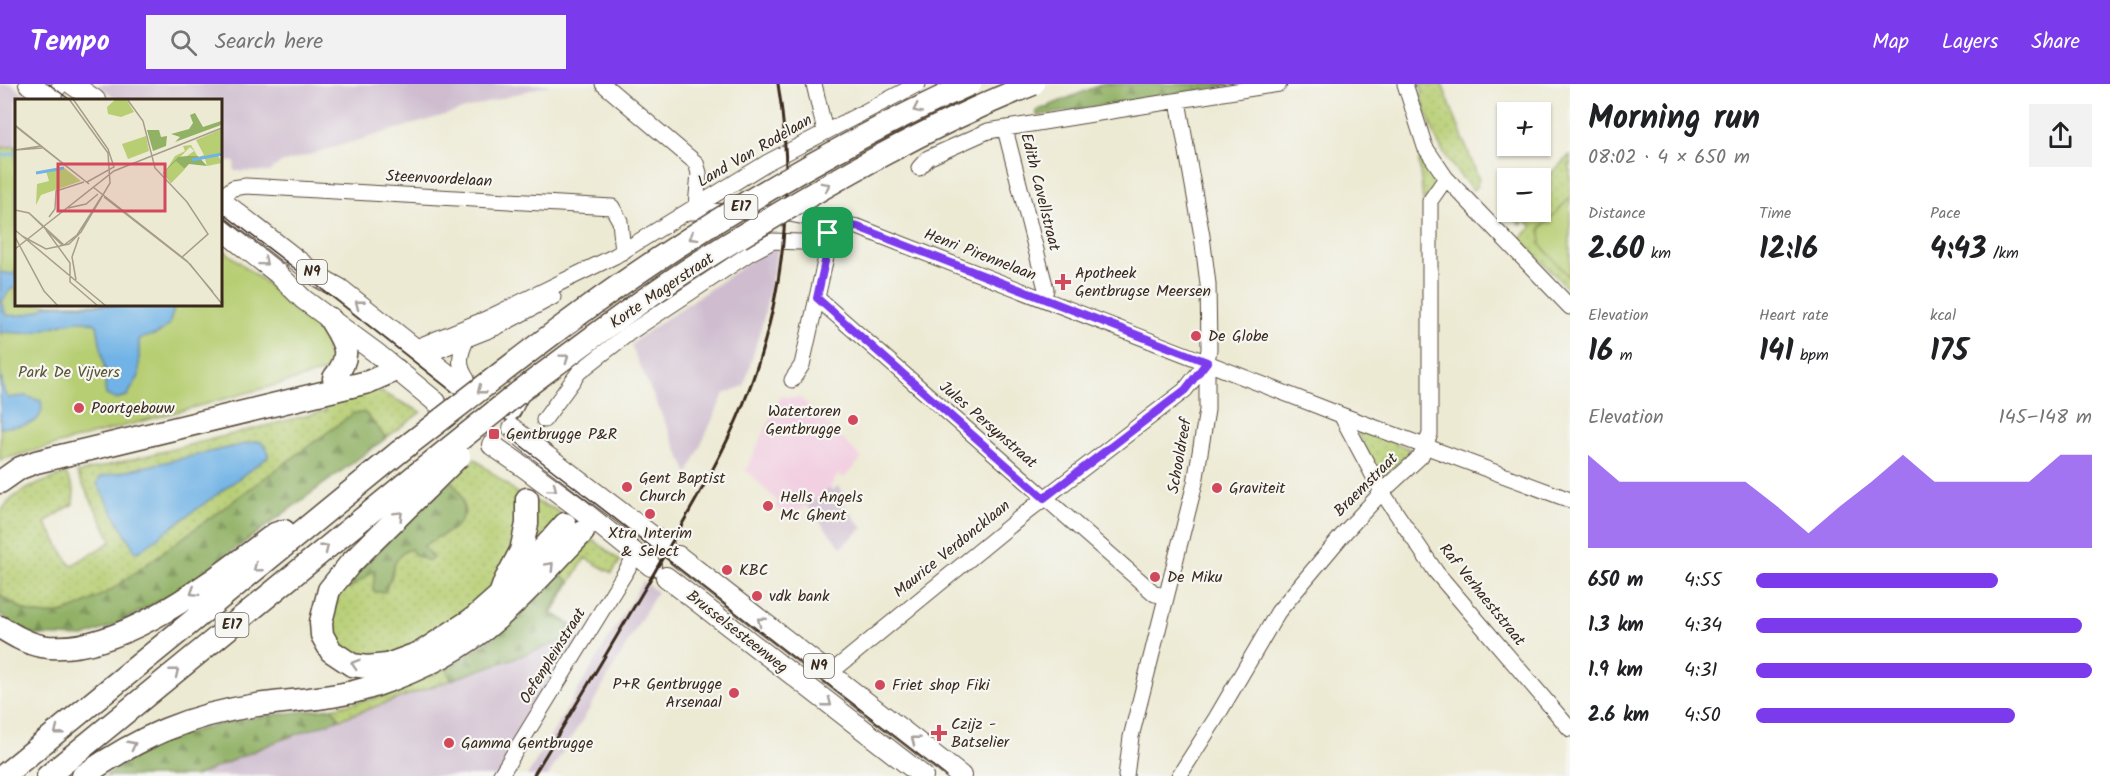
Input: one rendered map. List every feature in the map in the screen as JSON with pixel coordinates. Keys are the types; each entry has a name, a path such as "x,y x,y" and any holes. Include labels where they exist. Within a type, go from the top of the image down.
{"highway":[{"name":"E17","path":"3,776 399,453 555,333 661,257 800,171 912,111 970,84"},
{"name":"E17","path":"48,776 422,480 465,451 507,416 518,393 618,318 706,257 812,194 924,134 1033,84"},
{"name":"N9","path":"330,319 342,338 346,352 344,366 334,378"},
{"path":"0,469 29,457 272,398 334,378 390,365"},
{"path":"0,482 20,468 45,460 368,382 390,365"},
{"path":"422,480 329,590 321,622 322,635 331,651 352,665 368,667 387,665 422,652 474,618 580,521"},
{"path":"500,595 521,551 527,524 527,499"},
{"name":"E17","path":"0,627 19,639 40,646 62,648 83,646 108,639 169,608 275,534 319,517"},
{"path":"83,776 111,756 193,718 256,705 323,697 372,687 457,649 495,621 580,521"}],"main road":[{"path":"29,84 54,94"},
{"path":"72,84 93,99"},
{"name":"N9","path":"222,201 320,278 340,289 419,352 463,381"},
{"name":"N9","path":"222,230 262,260 303,299 436,402"},
{"path":"390,365 419,352"},
{"name":"Brusselsesteenweg","path":"513,429 961,776"},
{"name":"Brusselsesteenweg","path":"527,499 523,482 498,461 492,445 580,521 651,566 923,776"},
{"path":"580,521 598,506 594,492"}],"street":[{"path":"603,84 696,162 699,173 692,209 797,216 820,224 827,238 817,298 802,365 792,380"},
{"path":"814,84 825,131"},
{"name":"Land Van Rodelaan","path":"419,352 619,254 768,162 918,84"},
{"path":"919,168 928,158 980,134 1279,84"},
{"path":"1405,84 1425,147 1446,178 1570,306"},
{"name":"Schooldreef","path":"1126,776 1131,737 1195,483 1207,410 1208,284 1202,236 1178,101"},
{"name":"Edith Cavellstraat","path":"1005,129 1046,289 1043,299"},
{"path":"1426,445 1430,434 1430,201 1446,178"},
{"name":"Steenvoordelaan","path":"222,197 233,188 246,186 612,207 621,227 619,254"},
{"name":"Henri Pirennelaan","path":"827,238 842,224 850,224 1341,415 1570,500"},
{"name":"Korte Magerstraat","path":"544,420 579,372 629,333 750,253 773,241 827,238"},
{"name":"Land Van Rodelaan","path":"419,352 466,341 515,319 598,272 619,254"},
{"name":"Jules Persynstraat","path":"817,298 1155,594 1166,596"},
{"name":"N9","path":"463,381 460,358 466,341"},
{"name":"Maurice Verdoncklaan","path":"829,674 1044,498 1185,390 1207,362"},
{"name":"Raf Verhaeststraat","path":"1341,415 1382,492 1436,572 1570,729"},
{"name":"Braemstraat","path":"1179,776 1278,612 1323,557 1382,492 1421,456 1426,445"},
{"name":"Oefenpleinstraat","path":"500,776 651,566"}],"shaded area":[{"path":"0,84 11,84 30,99 15,99 15,146 0,148"},
{"path":"97,84 551,84 281,163 272,168 270,172 234,171 235,162 222,161 222,99 117,99"},
{"path":"773,246 778,250 763,321 744,386 724,394 688,474 631,346 638,338"},
{"path":"781,396 800,398 862,458 844,478 838,474 830,488 791,515 776,508 778,502 746,470"},
{"path":"838,486 843,492 837,497 863,528 841,547 807,506 830,488 832,491"},
{"path":"643,581 657,592 590,708 548,776 527,776"},
{"path":"572,638 583,641 500,776 196,776 275,742"}],"green space":[{"path":"1103,84 1238,84 1037,116 1036,111"},
{"path":"1417,84 1442,84 1479,180 1476,183 1478,186 1473,190 1453,167 1440,146 1420,94 1423,93 1421,86 1418,87"},
{"name":"Park De Vijvers","path":"15,146 15,306 222,306 222,249 266,283 287,305 330,340 331,344 326,349 328,356 333,360 335,369 0,460 0,148"},
{"path":"1570,155 1570,198 1551,218 1551,173"},
{"path":"1425,158 1436,181 1423,202 1419,160"},
{"path":"1570,198 1570,278 1541,245 1541,228 1547,222 1551,222 1551,218"},
{"path":"1528,222 1547,222 1541,228 1541,245 1570,278 1570,291 1520,239 1532,227"},
{"path":"375,389 421,412 386,438 365,413 111,590 81,606 48,615 37,614 26,611 2,597 0,593 0,514 12,498 20,493 66,474 74,490 73,504 45,522 71,566 112,541 77,473 325,411 323,400"},
{"path":"354,413 365,413 386,438 181,589 117,624 84,637 34,635 9,622 0,614 0,593 2,597 26,611 49,615 71,610 111,590"},
{"path":"1361,427 1396,440 1395,444 1408,448 1410,451 1381,480 1358,434"},
{"path":"475,459 522,497 515,540 492,590 463,618 396,654 361,658 341,646 331,625 337,598 345,585 375,570 373,589 391,580 394,565 399,557 411,549 415,555 429,561 430,554 423,547 430,540 445,534 465,514 461,496 451,481"},
{"path":"451,481 461,495 463,515 456,527 423,547 433,558 429,561 415,555 411,549 405,551 396,561 385,592 375,592 373,589 375,570 349,589 346,588 345,585 433,495"},
{"path":"532,500 554,509 565,517 530,547"},
{"path":"594,540 620,561 612,573 585,558 552,613 574,626 577,634 575,638 572,638 571,627 550,612 569,581 559,574 584,546"},
{"path":"559,574 569,581 550,612 571,627 572,638 451,680 447,668 493,638"},
{"path":"447,668 451,680 340,719 332,708 383,696"},
{"path":"332,708 340,719 275,742 196,776 105,776 144,751 212,726 284,713"}],"water":[{"path":"0,272 13,274 15,272 15,287 2,302 6,315 28,314 46,306 175,306 169,325 157,334 139,339 139,376 127,396 115,399 106,395 106,377 97,325 81,321 36,332 0,333"},
{"path":"0,372 4,392 8,398 25,396 41,401 42,410 35,421 0,428"},
{"path":"258,441 266,447 268,457 138,552 135,551 97,484 100,477"}],"waterway":[{"path":"0,156 15,153"}],"tram line":[{"path":"49,84 69,99"},
{"path":"222,213 451,391"},
{"path":"506,434 946,776"}],"railway":[{"path":"533,776 701,490 734,427 757,367 777,288 783,247 786,165 778,84"}],"place":[{"name":"Apotheek Gentbrugse Meersen","path":"1063,282"},
{"name":"De Globe","path":"1196,336"},
{"name":"Poortgebouw","path":"79,408"},
{"name":"Watertoren Gentbrugge","path":"853,420"},
{"name":"Gentbrugge P&R","path":"494,434"},
{"name":"Gent Baptist Church","path":"627,487"},
{"name":"Graviteit","path":"1217,488"},
{"name":"Hells Angels Mc Ghent","path":"768,506"},
{"name":"Xtra Interim & Select","path":"650,514"},
{"name":"KBC","path":"727,570"},
{"name":"De Miku","path":"1155,577"},
{"name":"vdk bank","path":"757,596"},
{"name":"Friet shop Fiki","path":"880,685"},
{"name":"P+R Gentbrugge Arsenaal","path":"734,693"},
{"name":"Czijz - Batselier","path":"939,733"},
{"name":"Gamma Gentbrugge","path":"449,743"}],"route":[{"path":"850,224 1207,362 1185,390 1044,498 817,298 826,257 828,233 836,226 850,224"}]}
